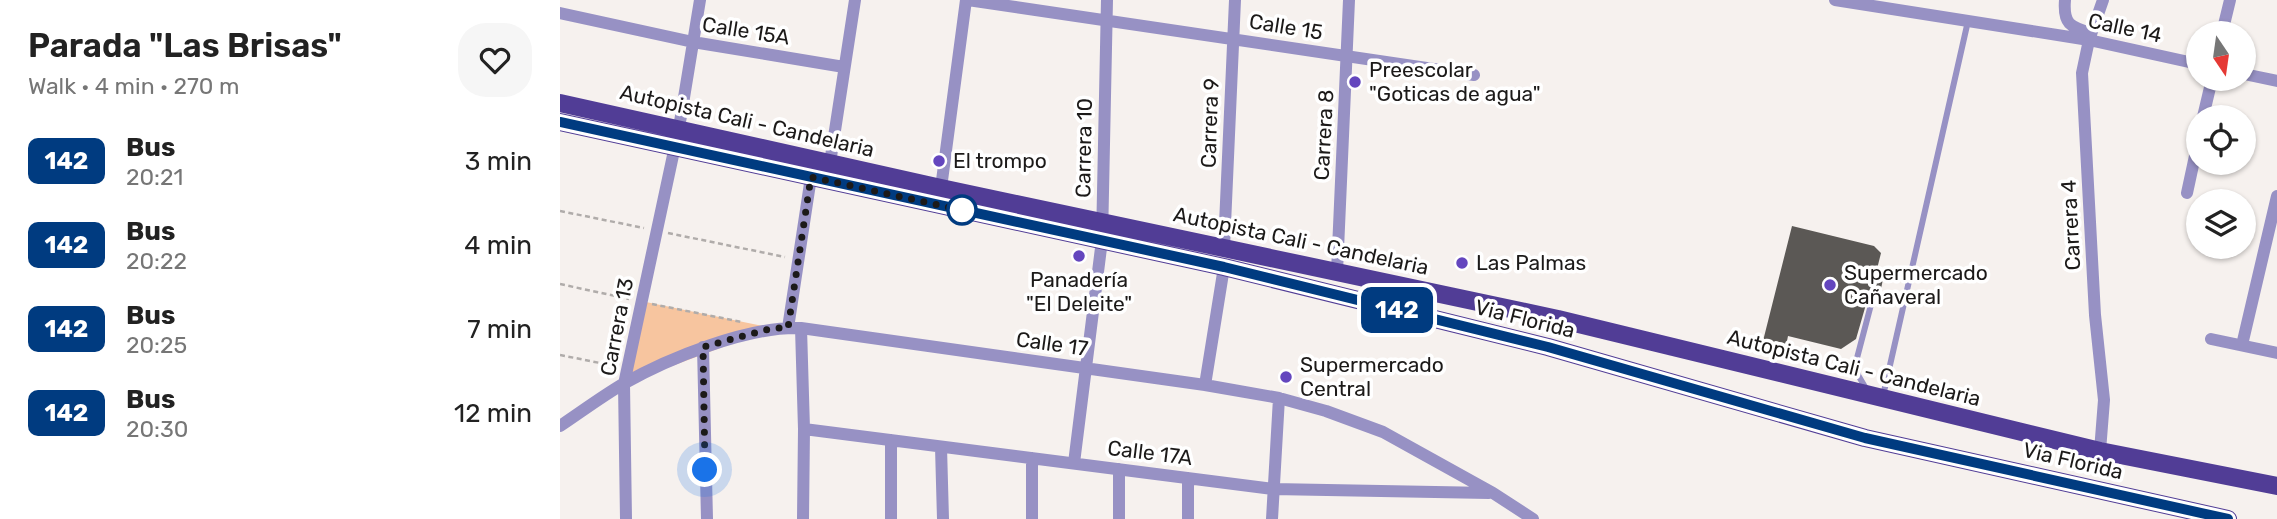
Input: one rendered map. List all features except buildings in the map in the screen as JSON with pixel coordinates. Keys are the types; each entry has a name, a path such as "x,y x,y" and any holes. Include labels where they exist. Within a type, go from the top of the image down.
{"main road":[{"name":"Autopista Cali - Candelaria","path":"560,103 942,188 1102,231 1224,247 1558,319 2100,451 2277,486"},
{"name":"Via Florida","path":"560,122 811,177 1102,231 1224,267 1548,347 1865,438 2228,519"}],"street":[{"path":"679,128 700,0"},
{"path":"830,163 855,0"},
{"path":"942,188 967,0"},
{"name":"Calle 15","path":"967,0 1474,75"},
{"name":"Carrera 10","path":"1073,463 1102,231 1107,0"},
{"name":"Carrera 9","path":"1224,247 1235,0"},
{"name":"Carrera 8","path":"1337,272 1349,0"},
{"name":"Calle 14","path":"1835,0 2090,37 2186,61"},
{"path":"2065,0 2067,22 2090,37"},
{"name":"Carrera 4","path":"2100,451 2104,400 2095,315 2082,73 2090,37 2103,0"},
{"path":"2225,21 2230,0"},
{"name":"Calle 15A","path":"560,13 693,42 845,67"},
{"path":"2256,77 2277,81"},
{"name":"Carrera 13","path":"626,519 626,368 675,146"},
{"path":"803,519 804,429 794,328 798,260 811,177"},
{"path":"2242,345 2277,196"},
{"path":"1205,385 1224,267"},
{"name":"Calle 17","path":"560,426 624,384 703,347 773,328 794,328 1205,385 1279,398 1326,411 1383,432 1534,519"},
{"path":"2211,339 2277,353"},
{"path":"703,347 706,519"},
{"path":"1272,519 1279,398"},
{"name":"Calle 17A","path":"804,429 1273,489 1493,493"},
{"path":"891,440 891,519"},
{"path":"941,447 943,519"},
{"path":"1032,458 1032,519"},
{"path":"1119,469 1119,519"},
{"path":"1188,478 1188,519"}],"lane":[{"path":"1875,396 1968,21"},
{"path":"1873,297 1857,367 1875,396"}],"path":[{"path":"560,211 798,260"},
{"path":"560,284 747,323"},
{"path":"560,355 626,368"}],"shaded area":[{"path":"641,301 773,328 624,384"}],"bus line":[{"name":"142","path":"560,122 1224,267 1548,347 1865,438 2228,519"}],"place":[{"name":"Preescolar \"Goticas de agua\"","path":"1355,82"},
{"name":"El trompo","path":"939,161"},
{"name":"Panadería \"El Deleite\"","path":"1079,256"},
{"name":"Las Palmas","path":"1462,263"},
{"name":"Supermercado Cañaveral","path":"1830,285"},
{"name":"Supermercado Central","path":"1286,377"}],"route":[{"path":"705,470 703,347 773,328 788,328 811,177 970,212 962,210"}]}
